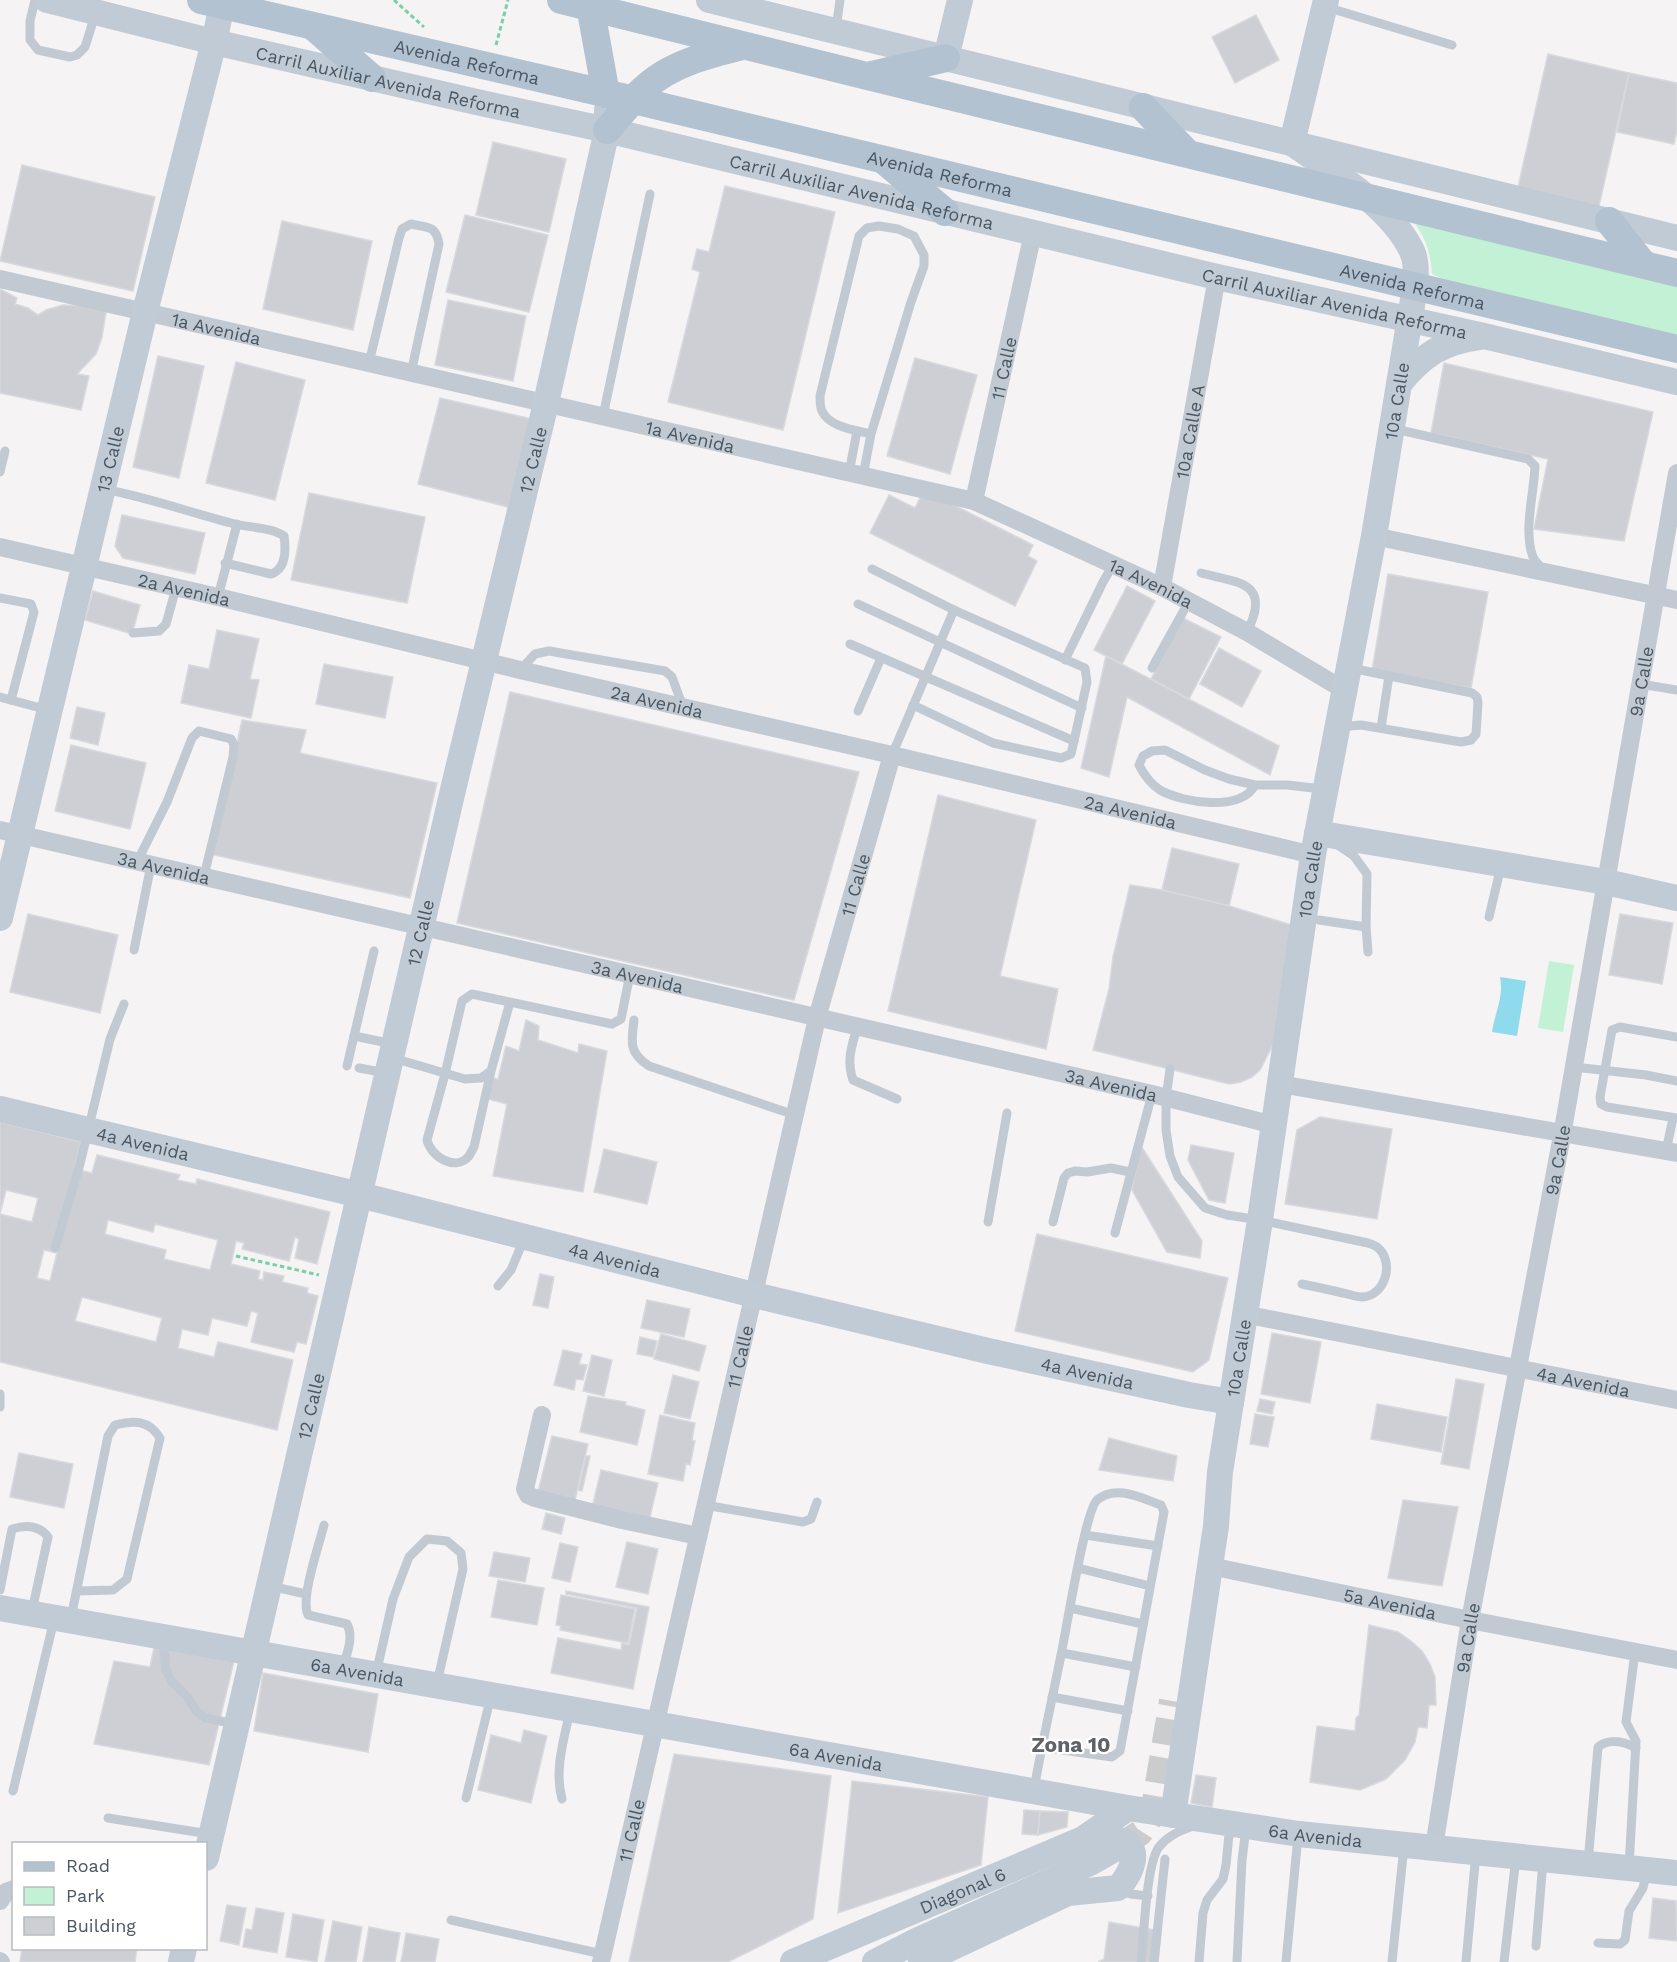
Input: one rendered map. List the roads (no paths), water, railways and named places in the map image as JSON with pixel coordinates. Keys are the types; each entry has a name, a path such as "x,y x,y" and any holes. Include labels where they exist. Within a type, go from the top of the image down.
{"main road":[{"path":"561,0 588,2 745,46 1677,273"},
{"name":"Avenida Reforma","path":"216,2 1677,349"},
{"name":"12 Calle","path":"588,2 606,94"},
{"path":"314,27 372,78"},
{"path":"607,130 646,87 661,76 714,53 745,46"},
{"path":"867,76 946,58"},
{"path":"1143,107 1187,153"},
{"path":"882,159 945,212"},
{"path":"1610,221 1643,264"}],"street":[{"name":"Carril Auxiliar Avenida Reforma","path":"47,0 214,42 607,130 1217,277 1484,336 1677,382"},
{"path":"709,0 1677,238"},
{"path":"946,58 960,0"},
{"name":"13 Calle","path":"0,918 10,833 50,711 145,312 214,42 216,2"},
{"path":"1292,143 1325,3"},
{"name":"12 Calle","path":"208,1846 546,403 607,130 606,94"},
{"name":"10a Calle","path":"1173,1815 1210,1566 1220,1472 1280,1084 1281,1034 1322,844 1325,789 1374,536 1415,287 1416,266 1412,252 1404,238 1368,198 1292,143"},
{"name":"11 Calle","path":"974,501 1033,233"},
{"name":"10a Calle A","path":"1162,588 1217,277"},
{"name":"1a Avenida","path":"0,279 974,501 1162,588 1247,632 1347,679"},
{"path":"1400,384 1416,364 1436,349 1459,340 1484,336"},
{"name":"9a Calle","path":"1434,1846 1470,1620 1574,1067 1640,684 1671,597 1677,473"},
{"path":"1374,536 1671,597"},
{"name":"2a Avenida","path":"0,548 892,755 1322,844 1501,864 1606,882 1677,898"},
{"name":"11 Calle","path":"602,1958 817,1018 892,755"},
{"name":"3a Avenida","path":"10,833 1159,1096 1274,1125"},
{"path":"1280,1084 1672,1152"},
{"name":"4a Avenida","path":"0,1109 360,1195 754,1295 988,1351 1231,1402"},
{"name":"4a Avenida","path":"1244,1314 1677,1400"},
{"path":"542,1415 525,1489 528,1495 622,1520 698,1536"},
{"path":"1172,1701 1200,1523 1220,1472"},
{"name":"5a Avenida","path":"1210,1566 1677,1660"},
{"name":"6a Avenida","path":"0,1608 1128,1808 1299,1834 1434,1846 1677,1873"},
{"name":"Diagonal 6","path":"793,1962 1083,1839 1128,1808"},
{"path":"921,1962 945,1956 1068,1893 1118,1888 1133,1867 1133,1858 1128,1847 1123,1841 1112,1838 1083,1839"},
{"path":"875,1962 918,1940 1090,1863 1120,1846"},
{"path":"0,1901 6,1892 12,1890"}],"lane":[{"path":"36,0 30,21 30,40 38,50 70,57 77,55 85,47 96,12"},
{"path":"836,31 840,0"},
{"path":"1325,3 1452,45"},
{"path":"603,416 650,194"},
{"path":"369,363 402,230 411,224 432,228 437,234 439,244 411,373"},
{"path":"856,474 871,434 924,266 924,255 914,236 898,229 879,226 867,228 859,236 820,396 820,410 828,420 871,434"},
{"path":"1392,428 1528,459 1535,466 1530,536 1533,558 1543,571"},
{"path":"856,474 857,431"},
{"path":"0,472 5,451"},
{"path":"102,489 131,494 237,524 278,531 284,536 286,550 276,573 271,574 225,563"},
{"path":"218,597 237,524"},
{"path":"1065,660 1113,565"},
{"path":"872,569 954,610 1085,668 1087,682 1071,754 1061,758 993,743 913,705"},
{"path":"1201,573 1251,589 1256,603 1253,620 1247,632"},
{"path":"134,633 159,631 166,624 176,588"},
{"path":"0,598 31,604 34,612 11,700"},
{"path":"1152,668 1189,601"},
{"path":"858,604 1082,708"},
{"path":"892,755 954,610"},
{"path":"850,644 1074,741"},
{"path":"520,670 535,654 549,651 665,671 672,677 683,708"},
{"path":"858,711 881,658"},
{"path":"1338,728 1361,724 1461,742 1471,740 1476,734 1478,703 1477,697 1472,693 1389,676 1347,679"},
{"path":"1381,728 1389,676"},
{"path":"1640,684 1677,690"},
{"path":"0,697 50,711"},
{"path":"134,950 144,863 192,738 199,732 231,739 234,745 204,876"},
{"path":"1255,785 1251,792 1235,800 1202,802 1182,799 1159,789 1145,777 1139,765 1143,756 1152,751 1165,750 1229,779 1255,785 1287,785 1325,789"},
{"path":"1322,844 1354,856 1367,874 1368,952"},
{"path":"1489,917 1501,864"},
{"path":"1319,920 1366,927"},
{"path":"347,1066 374,951"},
{"path":"510,1002 490,1071 474,1147 469,1156 462,1161 445,1161 430,1150 427,1140 462,1001 466,996 472,994 510,1002 612,1024 621,1019 630,974"},
{"path":"55,1248 110,1040 124,1004"},
{"path":"634,1020 633,1049 639,1059 649,1066 795,1115"},
{"path":"857,1027 849,1055 849,1067 853,1080 897,1099"},
{"path":"1672,1152 1675,1118 1607,1107 1602,1104 1600,1097 1612,1030 1615,1028 1677,1037"},
{"path":"354,1036 391,1058 445,1074 470,1079 481,1078 490,1071"},
{"path":"359,1068 391,1058"},
{"path":"1574,1067 1646,1075 1677,1082"},
{"path":"1115,1233 1130,1172 1170,1069"},
{"path":"1159,1096 1170,1156 1178,1177 1205,1208 1227,1215 1368,1243 1377,1247 1384,1256 1387,1267 1386,1276 1380,1288 1373,1294 1362,1297 1302,1284"},
{"path":"988,1222 1007,1113"},
{"path":"1053,1222 1064,1178 1071,1171 1087,1172 1111,1168 1130,1172"},
{"path":"498,1286 512,1270 525,1236"},
{"path":"0,1394 0,1407"},
{"path":"52,1618 77,1591 108,1436 115,1425 125,1422 143,1423 154,1428 159,1438 127,1579 113,1590 77,1591"},
{"path":"1033,1791 1085,1535 1095,1502 1107,1494 1120,1492 1161,1505 1164,1512 1120,1751 1112,1757 1042,1747"},
{"path":"705,1505 803,1522 811,1519 816,1502"},
{"path":"324,1525 306,1594 305,1609 308,1616 347,1624 350,1630 343,1669"},
{"path":"0,1590 12,1529 30,1526 43,1530 48,1537 52,1618 13,1791"},
{"path":"1085,1535 1158,1546"},
{"path":"376,1675 393,1599 409,1557 428,1539 447,1541 461,1553 463,1569 437,1685"},
{"path":"1078,1568 1150,1586"},
{"path":"268,1586 306,1594"},
{"path":"1070,1608 1143,1624"},
{"path":"163,1637 166,1670 171,1680 188,1697 196,1711 206,1718 236,1724"},
{"path":"1598,1943 1620,1944 1625,1940 1629,1911 1643,1888 1639,1868 1636,1741 1626,1722 1635,1652"},
{"path":"1062,1653 1136,1667"},
{"path":"466,1798 491,1695"},
{"path":"1052,1697 1128,1711"},
{"path":"562,1798 559,1768 571,1709"},
{"path":"1588,1863 1598,1747 1606,1742 1618,1742 1636,1748"},
{"path":"108,1818 194,1842"},
{"path":"1141,1962 1152,1862 1159,1847 1172,1834 1228,1823"},
{"path":"1199,1962 1203,1913 1207,1900 1223,1879 1227,1865 1228,1823"},
{"path":"1228,1823 1242,1860 1237,1962"},
{"path":"1286,1962 1299,1834"},
{"path":"1392,1962 1404,1844"},
{"path":"1466,1962 1476,1851"},
{"path":"1504,1962 1516,1855"},
{"path":"1536,1946 1544,1858"},
{"path":"1154,1962 1165,1859"},
{"path":"1118,1888 1131,1894 1148,1896"},
{"path":"451,1920 602,1958"}],"water":[{"path":"1500,977 1526,981 1517,1036 1492,1032 1500,998"}],"tunnel":[{"path":"1120,1846 1140,1833 1153,1813 1172,1701"}],"district":[{"name":"Zona 10","path":"1071,1744"}]}
